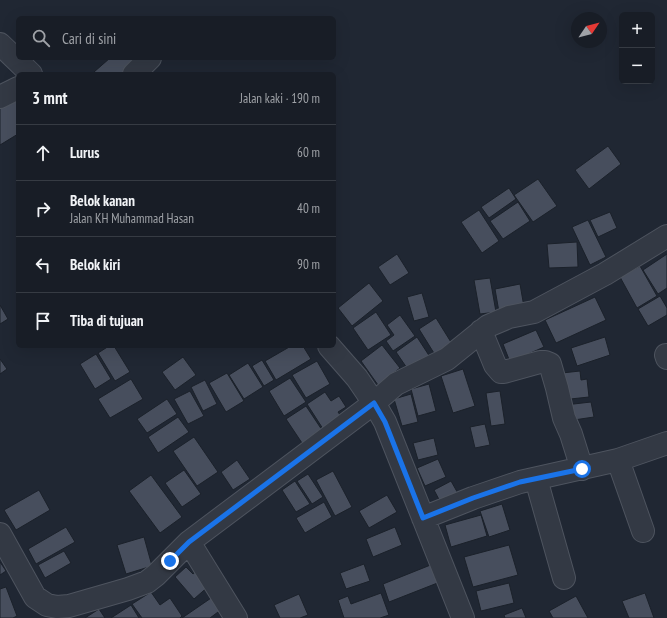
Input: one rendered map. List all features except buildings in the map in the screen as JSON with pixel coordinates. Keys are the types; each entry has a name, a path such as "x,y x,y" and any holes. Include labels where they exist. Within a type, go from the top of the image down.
{"street":[{"path":"0,44 28,72"},
{"path":"136,72 148,60"},
{"path":"0,97 16,89"},
{"path":"0,534 35,597 47,605 57,607 69,606 147,582 189,542 374,403 396,384 447,359 488,326 509,317 534,312 605,274 667,236"},
{"path":"481,331 495,365 501,372 540,362 550,364 564,418 571,434 582,469"},
{"path":"331,348 357,378 385,422 460,617"},
{"path":"423,518 473,498 520,482 618,460 667,443"},
{"path":"618,460 643,531"},
{"path":"536,479 564,578"},
{"path":"189,542 236,618"}],"route":[{"path":"170,561 189,542 374,403 385,422 423,518 473,498 520,482 582,469"}]}
